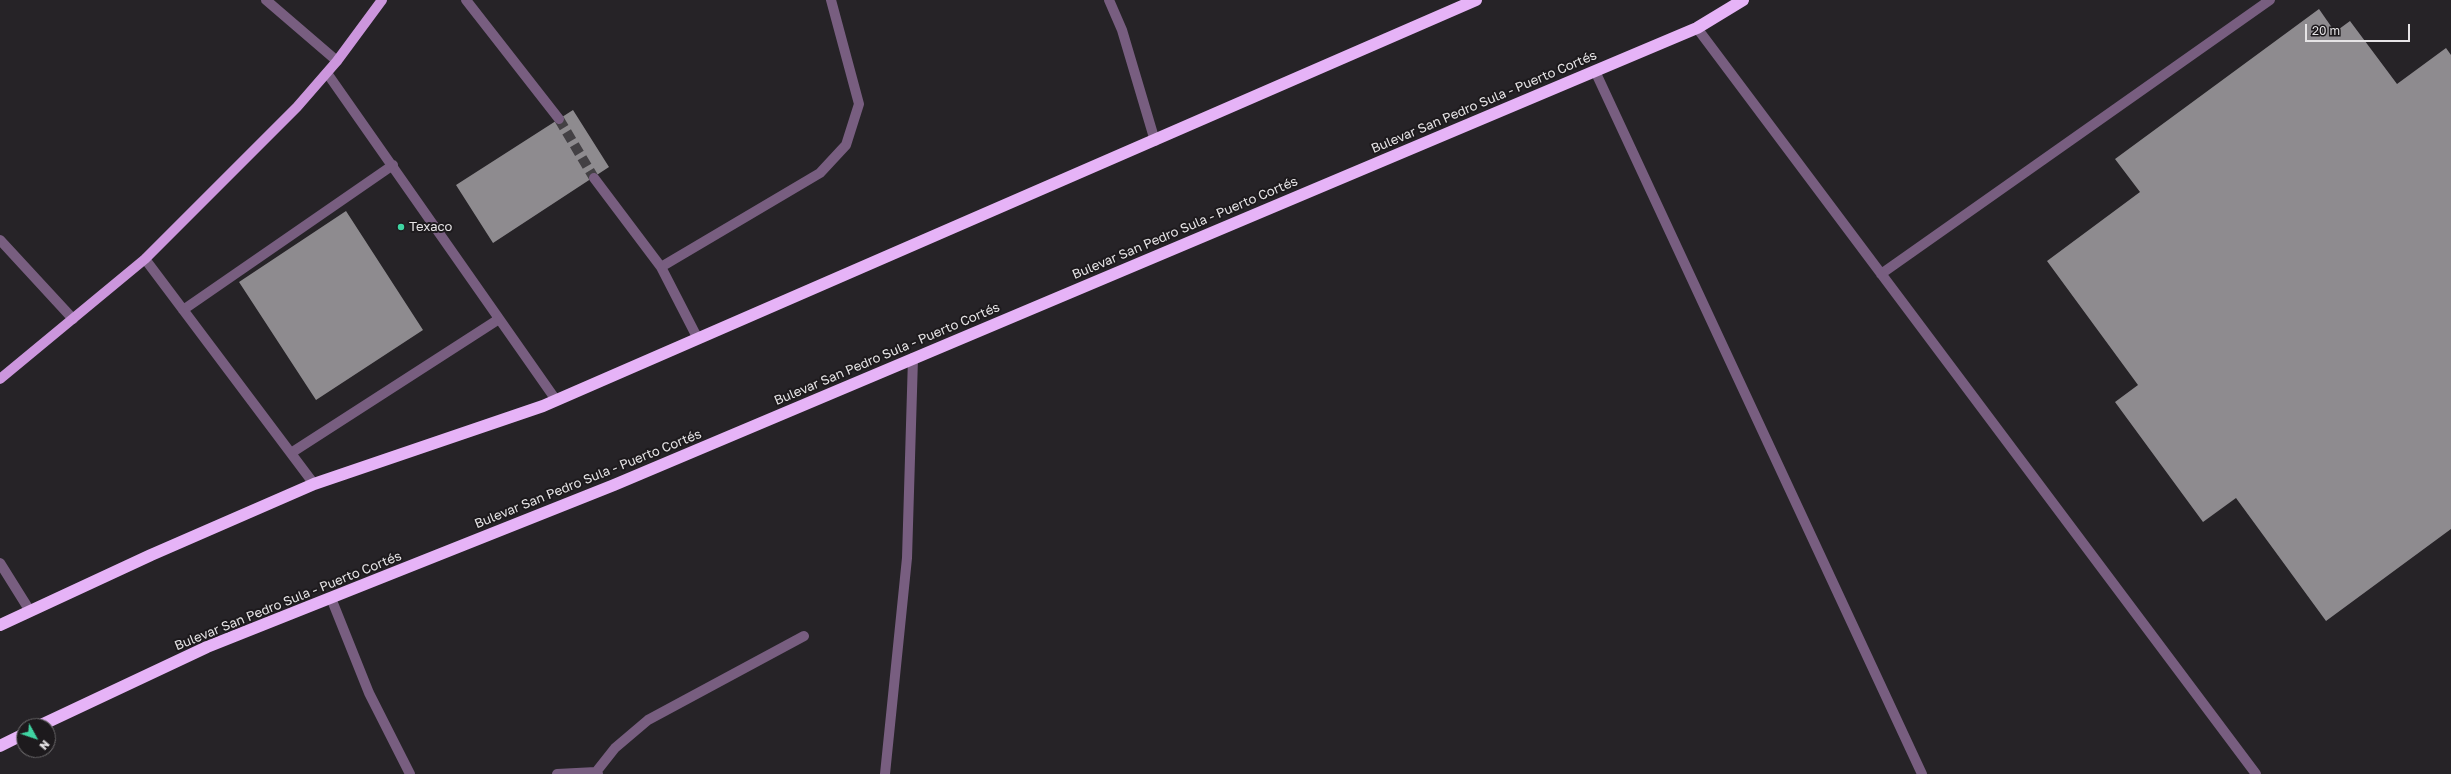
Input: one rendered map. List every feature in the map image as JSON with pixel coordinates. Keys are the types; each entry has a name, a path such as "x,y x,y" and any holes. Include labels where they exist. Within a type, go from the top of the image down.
{"highway":[{"path":"0,626 151,555 314,484 556,400 1155,141 1476,0"},
{"name":"Bulevar San Pedro Sula - Puerto Cortés","path":"56,718 207,647 614,485 1697,28 1743,0"},
{"path":"0,746 16,738"}],"main road":[{"path":"0,379 145,259 297,107 337,61 382,0"}],"lane":[{"path":"266,0 337,61"},
{"path":"466,0 559,119"},
{"path":"661,267 820,173 846,145 859,104 831,0"},
{"path":"1109,0 1122,30 1155,141"},
{"path":"1881,274 2270,0"},
{"path":"1697,28 2256,774"},
{"path":"1595,71 1922,774"},
{"path":"327,73 393,165 556,400"},
{"path":"184,310 393,165"},
{"path":"594,178 661,267 698,339"},
{"path":"0,240 73,319"},
{"path":"145,259 314,484"},
{"path":"291,453 499,319"},
{"path":"885,774 906,558 913,358"},
{"path":"0,563 30,611"},
{"path":"331,598 368,693 410,774"},
{"path":"557,774 597,773 615,748 648,720 804,636"}],"building":[{"path":"2319,9 2335,32 2350,21 2397,84 2446,48 2451,55 2451,529 2326,621 2236,498 2203,522 2115,402 2138,385 2047,261 2140,192 2115,159"},
{"path":"573,110 609,167 493,243 456,185"},
{"path":"346,211 423,330 316,400 239,282"}],"tunnel":[{"path":"559,119 594,178"}],"place":[{"name":"Texaco","path":"401,227"}]}
